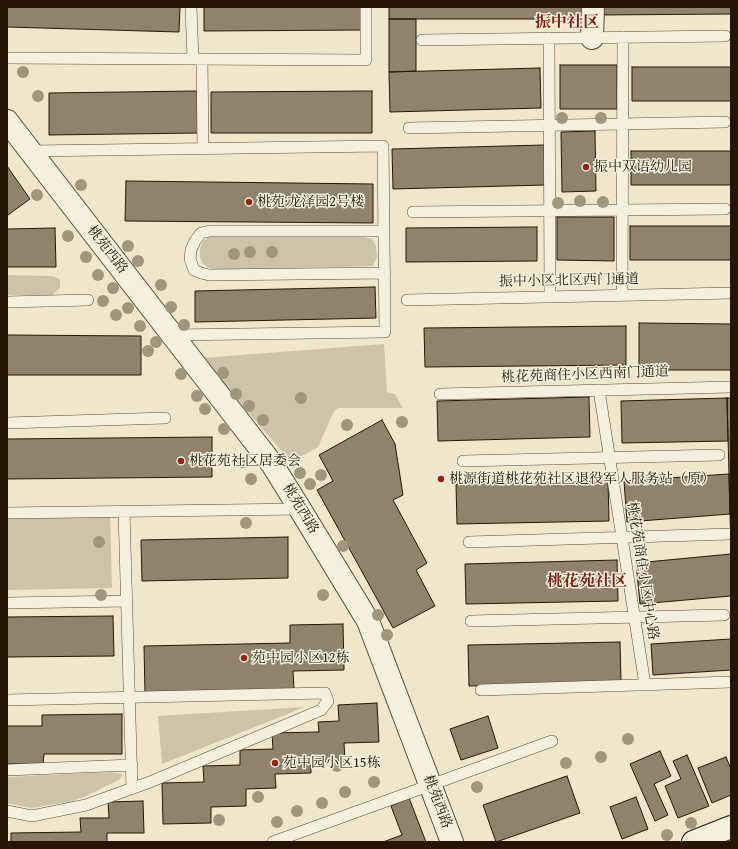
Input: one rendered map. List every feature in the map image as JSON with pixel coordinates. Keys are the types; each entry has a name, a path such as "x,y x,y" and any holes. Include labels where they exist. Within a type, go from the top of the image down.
{"street":[{"path":"592,38 593,7"},
{"name":"桃苑西路","path":"7,121 272,464 300,509 368,621 452,842"},
{"path":"693,842 731,827"}],"lane":[{"path":"191,7 198,59 203,149"},
{"path":"7,58 366,60 366,7"},
{"path":"422,40 725,36"},
{"path":"622,296 623,37"},
{"path":"549,38 550,297"},
{"path":"409,128 725,122"},
{"path":"31,151 383,146 385,332 172,334"},
{"path":"412,212 725,209"},
{"path":"384,231 210,231 201,233 195,241 191,250 190,259 194,270 201,274 209,275 384,273"},
{"name":"振中小区北区西门通道","path":"407,300 731,293"},
{"path":"7,302 88,300"},
{"name":"桃花苑商住小区西南门通道","path":"440,394 731,387"},
{"name":"桃花苑商住小区中心路","path":"599,390 644,685"},
{"path":"7,423 165,418"},
{"path":"463,461 719,455"},
{"path":"7,513 300,509"},
{"path":"124,511 132,789"},
{"path":"470,542 731,534"},
{"path":"7,603 127,600"},
{"path":"471,621 724,615"},
{"path":"481,690 731,682"},
{"path":"7,700 326,693 328,701 321,710 132,789 86,806 32,816 7,811"},
{"path":"274,842 552,741"},
{"path":"7,770 132,765"}],"shaded area":[{"path":"212,235 364,237 372,239 376,246 377,257 373,266 215,270 203,264 200,257 200,249 203,241"},
{"path":"7,275 52,276 60,279 60,288 52,295 7,295"},
{"path":"384,344 387,392 395,394 403,408 338,408 334,411 318,447 291,462 202,358"},
{"path":"110,515 112,588 7,590 7,517"},
{"path":"305,707 162,764 158,716"},
{"path":"111,772 123,774 119,780 84,797 69,802 31,808 7,803 7,777"}],"building":[{"path":"7,7 180,7 179,32 7,27"},
{"path":"204,7 364,7 364,30 204,31"},
{"path":"389,7 586,7 586,19 389,19"},
{"path":"596,7 731,7 731,14 597,15"},
{"path":"389,19 416,19 416,71 389,72"},
{"path":"560,65 617,65 617,109 560,109"},
{"path":"632,67 731,67 731,101 632,101"},
{"path":"540,68 541,108 390,112 389,72"},
{"path":"197,91 198,133 49,135 49,93"},
{"path":"372,91 372,133 211,133 211,92"},
{"path":"595,131 596,191 562,192 561,132"},
{"path":"544,145 545,185 393,189 392,149"},
{"path":"631,151 731,151 731,185 631,185"},
{"path":"7,166 30,199 8,215 7,214"},
{"name":"桃苑·龙泽园2号楼","path":"126,181 373,184 373,223 125,221"},
{"path":"557,217 614,217 614,261 557,260"},
{"path":"630,226 731,226 731,260 630,260"},
{"path":"537,227 537,261 406,262 406,228"},
{"path":"55,228 56,267 7,267 7,229"},
{"path":"375,287 376,318 195,322 195,291"},
{"path":"639,323 731,324 731,370 639,370"},
{"path":"626,326 626,365 425,367 424,328"},
{"path":"7,335 141,336 141,375 7,375"},
{"path":"589,397 590,437 438,441 437,401"},
{"path":"727,398 731,398 731,551 730,514"},
{"path":"727,398 728,441 622,443 621,401"},
{"path":"382,420 395,444 403,495 393,500 427,563 416,570 435,606 393,628 317,490 333,481 319,455"},
{"path":"212,437 212,477 7,479 7,439"},
{"path":"729,474 730,514 627,522 624,481"},
{"path":"608,481 609,521 457,524 456,484"},
{"path":"288,537 288,578 142,581 141,540"},
{"path":"731,554 731,596 640,604 636,563"},
{"path":"617,560 618,601 466,604 465,564"},
{"path":"113,616 114,656 7,657 7,617"},
{"name":"苑中园小区12栋","path":"343,624 344,670 293,671 294,689 145,693 144,646 290,643 290,625"},
{"path":"731,639 731,670 653,675 651,644"},
{"path":"620,642 621,682 469,686 468,645"},
{"name":"苑中园小区15栋","path":"377,703 379,742 344,743 345,761 311,762 311,773 275,774 276,788 246,789 246,806 211,807 211,823 163,824 162,783 204,782 203,766 240,765 240,750 273,749 272,733 319,732 318,722 339,721 338,705"},
{"path":"122,714 122,754 44,754 43,764 7,764 7,726 42,726 42,715"},
{"path":"488,716 498,748 461,760 450,729"},
{"path":"660,751 671,776 654,784 668,815 655,821 630,764"},
{"path":"687,755 709,806 678,818 665,786 681,779 673,761"},
{"path":"726,757 731,769 731,795 712,803 698,768"},
{"path":"567,776 580,813 496,842 483,805"},
{"path":"636,797 648,829 622,839 610,807"},
{"path":"409,798 426,842 383,842 402,835 391,806"},
{"path":"143,801 144,833 107,833 107,842 11,842 11,833 81,832 80,818 109,818 108,802"}],"place":[{"name":"振中双语幼儿园","path":"586,167"},
{"name":"桃苑·龙泽园2号楼","path":"249,202"},
{"name":"桃花苑社区居委会","path":"181,461"},
{"name":"桃源街道桃花苑社区退役军人服务站（原）","path":"441,479"},
{"name":"苑中园小区12栋","path":"244,658"},
{"name":"苑中园小区15栋","path":"275,763"}],"district":[{"name":"振中社区","path":"567,23"},
{"name":"桃花苑社区","path":"587,582"}]}
